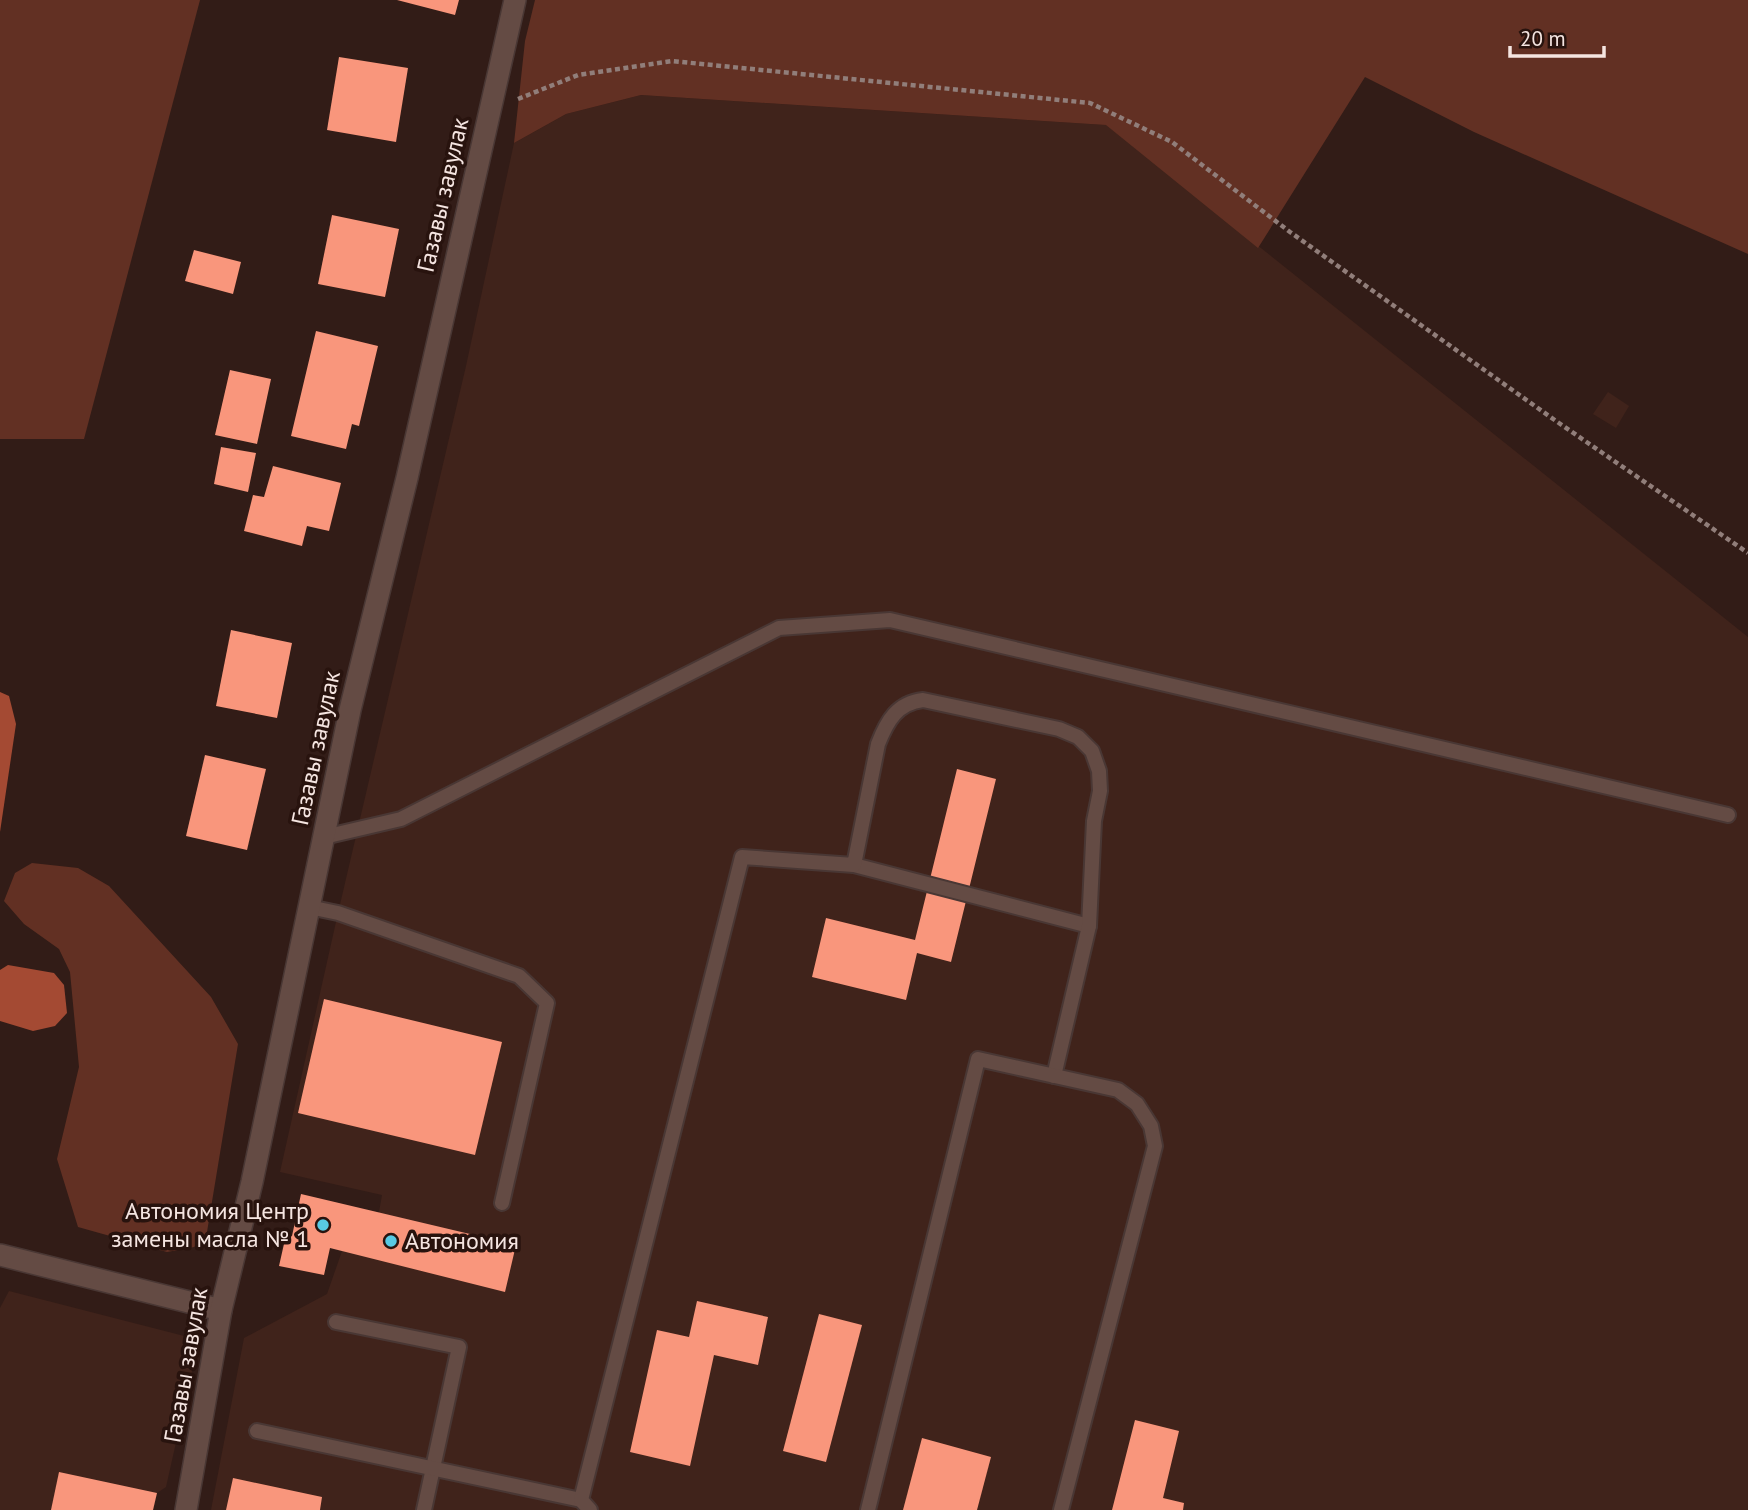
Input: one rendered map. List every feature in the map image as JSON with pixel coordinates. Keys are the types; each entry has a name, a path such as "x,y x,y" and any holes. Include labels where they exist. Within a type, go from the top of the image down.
{"street":[{"name":"Газавы завулак","path":"186,1510 221,1310 252,1182 350,710 407,478 514,0"},
{"path":"0,1255 221,1310"}],"lane":[{"path":"324,837 401,818 779,628 890,620 1728,815"},
{"path":"854,865 878,744 885,725 894,713 909,702 923,700 1059,729 1078,737 1092,751 1099,771 1100,791 1094,821 1088,926 1054,1076"},
{"path":"257,1430 586,1505 742,857 854,865 1088,926"},
{"path":"309,907 338,913 519,976 547,1003 502,1203"},
{"path":"868,1510 978,1059 1118,1090 1137,1104 1151,1126 1155,1146 1060,1510"},
{"path":"336,1322 459,1347 425,1510"}],"path":[{"path":"489,111 578,75 672,61 1090,103 1172,142 1301,240 1748,553"}],"shaded area":[{"path":"0,0 200,0 84,439 0,439"},
{"path":"535,0 1748,0 1748,254 1474,132 1365,77 1258,248 1106,125 641,95 566,114 514,143 525,41"},
{"path":"641,95 1107,125 1748,637 1748,1510 211,1510 244,1338 327,1294 342,1251 379,1212 382,1195 280,1172 466,366 514,143 566,114"},
{"path":"1608,392 1629,406 1616,428 1593,414"},
{"path":"0,692 9,696 16,724 0,832"},
{"path":"32,863 78,868 109,886 211,997 238,1044 206,1238 194,1247 167,1252 78,1227 57,1159 79,1067 70,972 59,949 24,924 4,901 15,873"},
{"path":"8,965 54,973 64,985 67,1013 55,1026 33,1031 0,1021 0,970"},
{"path":"9,1291 192,1338 197,1349 166,1487 157,1493 153,1510 0,1510 0,1308"}],"building":[{"path":"397,0 459,0 455,15"},
{"path":"339,57 408,68 396,142 327,130"},
{"path":"332,215 399,229 385,297 318,284"},
{"path":"194,250 241,262 233,294 185,281"},
{"path":"316,331 378,346 359,426 352,424 346,449 291,436"},
{"path":"230,370 271,379 257,444 215,435"},
{"path":"221,447 256,453 248,492 214,484"},
{"path":"273,466 341,483 329,531 307,526 302,546 244,531 253,495 264,497"},
{"path":"231,630 292,643 277,718 216,706"},
{"path":"205,755 266,769 247,850 186,836"},
{"path":"957,769 996,779 951,962 917,953 906,1000 812,977 826,918 915,940"},
{"path":"324,999 502,1042 475,1155 298,1113"},
{"name":"Автономия","path":"301,1194 516,1245 505,1292 330,1248 324,1275 279,1266 286,1235 292,1236"},
{"path":"697,1301 768,1317 758,1365 714,1355 690,1466 630,1452 657,1330 689,1337"},
{"path":"819,1314 862,1325 826,1462 783,1451"},
{"path":"1135,1420 1179,1431 1163,1498 1184,1503 1183,1510 1112,1510"},
{"path":"922,1438 991,1457 977,1510 903,1510"},
{"path":"59,1472 157,1493 153,1510 51,1510"},
{"path":"233,1478 322,1497 320,1510 226,1510"}],"place":[{"name":"Автономия Центр замены масла № 1","path":"323,1225"},
{"name":"Автономия","path":"391,1241"}]}
